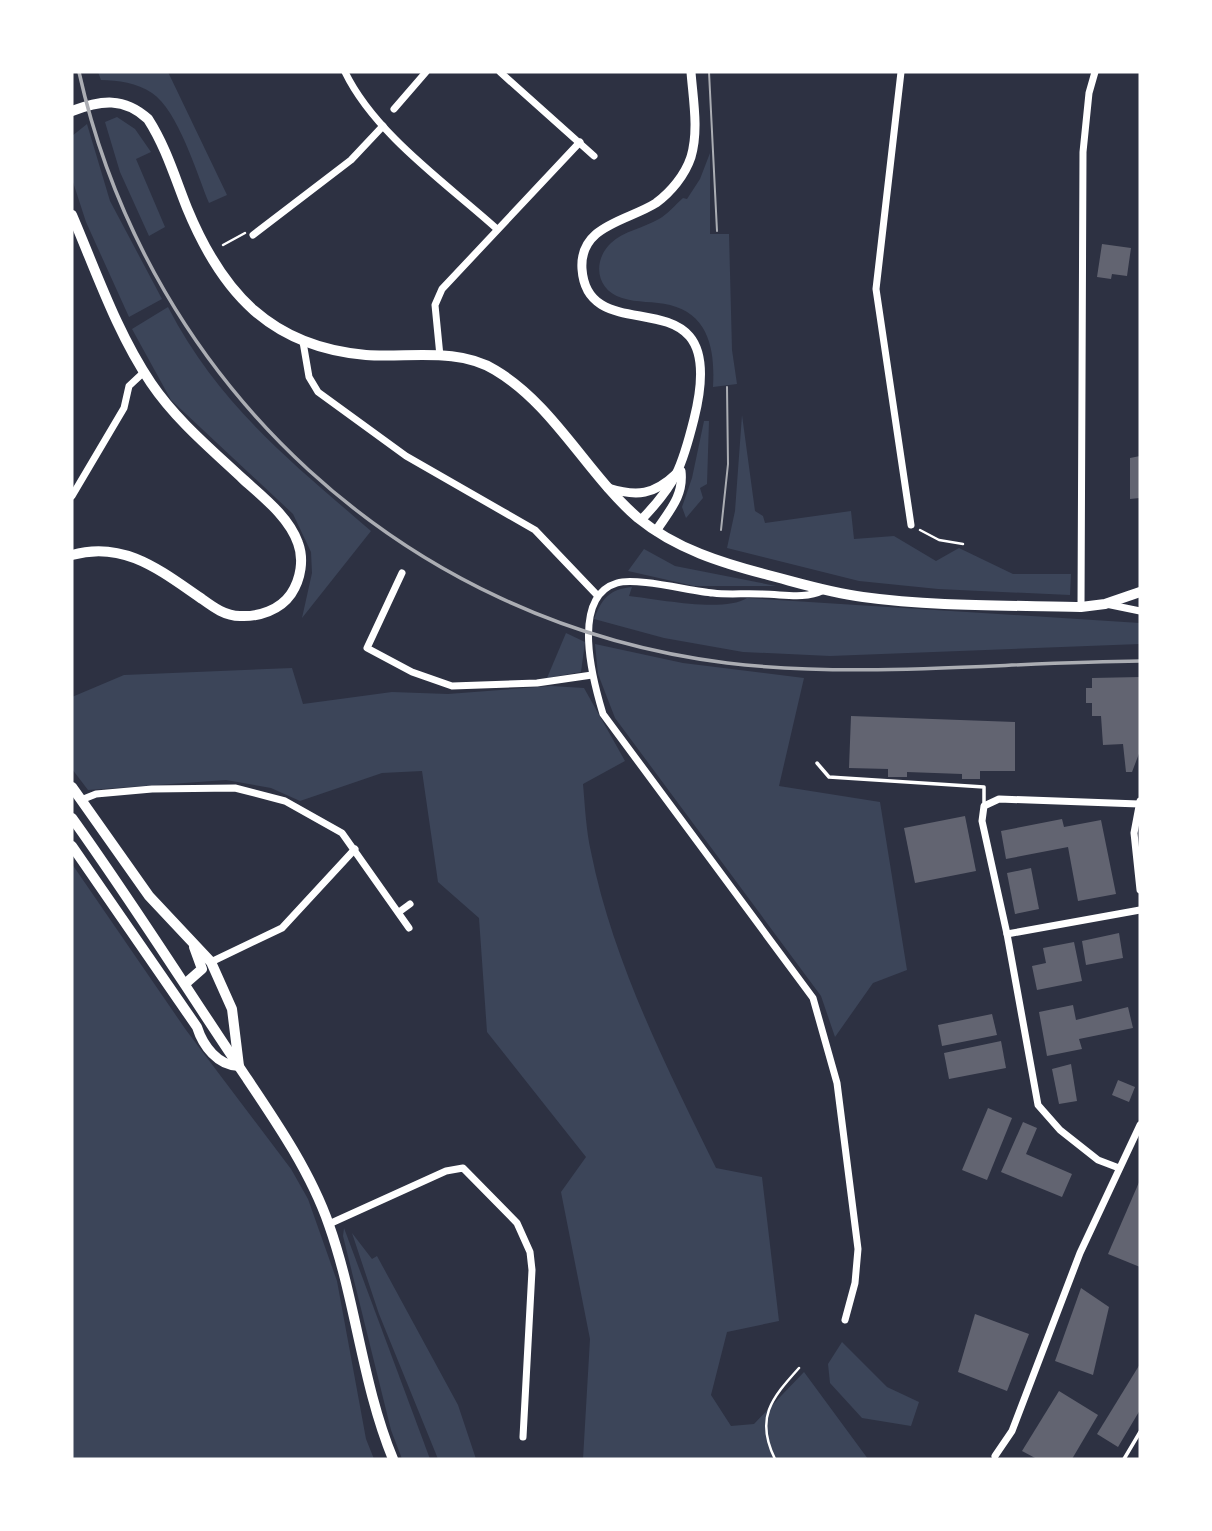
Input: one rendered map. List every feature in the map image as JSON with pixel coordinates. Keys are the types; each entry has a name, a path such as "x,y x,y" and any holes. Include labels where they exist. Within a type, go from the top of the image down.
{"main road":[{"path":"72,111 93,103 122,102 137,109 158,134 188,210 226,281 259,316 303,342 339,352 440,356 475,361 509,378 608,488 641,520 688,549 720,562 825,590 897,601 1081,607 1105,604 1140,592"},
{"path":"72,215 144,372 174,413 287,523 301,554 297,582 285,600 270,610 250,617 235,616 213,607 143,560 124,552 101,550 72,555"},
{"path":"72,787 149,896 211,962 232,1009 239,1066"},
{"path":"72,818 187,983 295,1157 329,1224 351,1302 372,1399 393,1459"},
{"path":"72,846 197,1027 202,1041 225,1064 239,1066"},
{"path":"187,983 197,976 202,966 190,938"}],"street":[{"path":"345,72 362,103 383,126 497,229"},
{"path":"394,109 426,72"},
{"path":"500,72 594,156"},
{"path":"641,520 674,484 680,470 703,383 699,352 685,332 673,324 658,318 607,309 589,291 582,269 586,247 600,229 657,202 684,172 694,135 691,72"},
{"path":"901,72 876,289 911,526"},
{"path":"1081,607 1083,152 1089,93 1095,72"},
{"path":"253,235 351,160 383,126"},
{"path":"440,356 435,304 442,289 580,142"},
{"path":"303,342 309,377 318,392 406,456 535,530 597,595"},
{"path":"72,496 120,414 129,386 144,372"},
{"path":"608,488 631,494 649,493 680,470"},
{"path":"656,531 678,498 683,485 680,470"},
{"path":"402,573 367,648 412,672 452,686 537,683 592,675"},
{"path":"825,590 809,597 715,594 625,581 614,583 597,595 592,608 592,675 603,714 813,998 836,1083 858,1249 855,1283 845,1320"},
{"path":"1105,604 1140,611"},
{"path":"81,800 96,794 163,788 235,788 259,792 317,818 342,833 409,928"},
{"path":"1119,1168 1098,1160 1046,1118 1038,1105 1007,934 982,821 984,806 999,799 1140,802 1135,833 1140,890"},
{"path":"211,962 282,928 355,849"},
{"path":"399,912 410,904"},
{"path":"1007,934 1140,910"},
{"path":"995,1456 1012,1431 1080,1252 1140,1125"},
{"path":"329,1224 446,1171 463,1168 505,1210 526,1238 532,1270 523,1437"}],"lane":[{"path":"817,763 829,777 984,787 984,806"},
{"path":"1124,1459 1140,1432"}],"path":[{"path":"223,245 245,233 253,235"},
{"path":"911,526 939,540 962,544"},
{"path":"775,1459 765,1434 765,1415 780,1389 799,1368"}],"shaded area":[{"path":"98,72 168,72 227,195 209,203 186,144 161,101 134,84 101,80"},
{"path":"117,117 135,129 151,152 136,159 165,227 149,236 120,172 105,122"},
{"path":"87,124 110,201 162,299 129,317 86,222 72,179 72,136"},
{"path":"710,153 710,234 729,234 732,350 737,384 713,387 711,348 702,326 694,317 670,305 628,300 613,294 602,282 599,266 605,250 616,239 659,219 683,198 687,199 700,179"},
{"path":"168,307 209,373 233,402 284,455 371,531 302,618 312,573 311,552 293,514 171,400 132,329"},
{"path":"742,415 755,511 763,516 765,523 851,511 854,539 894,536 936,561 959,548 1013,574 1071,574 1070,595 938,589 859,581 727,548 735,511"},
{"path":"704,421 709,421 707,484 700,488 703,498 686,518 682,507 692,478"},
{"path":"644,549 675,566 776,586 694,586 628,571"},
{"path":"632,587 629,596 690,604 723,604 747,598 1140,623 1140,644 830,656 743,652 664,638 594,619 607,596 617,590"},
{"path":"566,633 585,642 581,672 547,678"},
{"path":"595,644 683,663 804,678 779,786 880,802 907,970 873,983 835,1037 821,996 615,718 598,674"},
{"path":"292,668 303,704 392,692 448,694 551,686 584,688 625,761 583,784 591,852 613,934 627,974 643,1014 716,1168 762,1177 779,1321 727,1332 711,1395 731,1426 754,1424 804,1372 868,1459 583,1459 590,1339 561,1192 586,1157 487,1032 479,918 438,882 422,771 382,773 300,801 271,788 226,780 88,790 72,769 72,697 124,675"},
{"path":"72,864 186,1030 291,1169 308,1199 337,1281 366,1439 374,1459 72,1459"},
{"path":"344,1228 430,1459 402,1459 391,1430 343,1236"},
{"path":"352,1233 372,1259 377,1256 458,1405 476,1459 438,1459 379,1314"},
{"path":"842,1342 887,1387 919,1402 911,1426 862,1418 830,1383 828,1364"}],"building":[{"path":"1102,244 1131,248 1127,276 1112,274 1111,279 1097,277"},
{"path":"1140,456 1140,498 1130,499 1130,458"},
{"path":"1140,677 1140,751 1132,772 1126,772 1123,744 1103,745 1101,716 1092,716 1092,703 1086,703 1086,688 1092,688 1092,678"},
{"path":"851,716 1015,722 1015,771 980,771 980,779 962,779 962,774 907,772 907,777 888,777 888,769 849,768"},
{"path":"965,816 976,871 915,883 904,828"},
{"path":"1062,819 1064,827 1101,820 1116,894 1078,901 1068,847 1006,859 1001,831"},
{"path":"1031,868 1039,909 1015,914 1007,873"},
{"path":"1119,933 1123,958 1086,965 1082,941"},
{"path":"1074,942 1082,981 1037,990 1032,966 1046,963 1043,948"},
{"path":"1073,1005 1076,1020 1128,1007 1133,1028 1079,1039 1082,1049 1047,1056 1039,1012"},
{"path":"992,1014 997,1035 942,1046 938,1025"},
{"path":"1001,1041 1006,1068 949,1079 944,1053"},
{"path":"1071,1064 1077,1101 1059,1104 1052,1069"},
{"path":"1118,1080 1135,1087 1129,1102 1112,1095"},
{"path":"988,1108 1012,1118 987,1180 962,1170"},
{"path":"1023,1122 1037,1128 1026,1154 1072,1174 1062,1197 1001,1172"},
{"path":"1140,1180 1140,1267 1108,1254"},
{"path":"1081,1288 1109,1307 1093,1375 1055,1361"},
{"path":"975,1314 1029,1334 1007,1391 958,1372"},
{"path":"1140,1364 1140,1410 1118,1447 1097,1434"},
{"path":"1059,1391 1098,1415 1072,1459 1037,1459 1022,1451"}],"tram line":[{"path":"709,72 717,231"},
{"path":"721,530 728,464 727,387"}],"railway":[{"path":"79,72 114,186 165,291 230,386 309,470 399,541 500,598 610,639 727,663 778,668 881,670 1140,661"}]}
